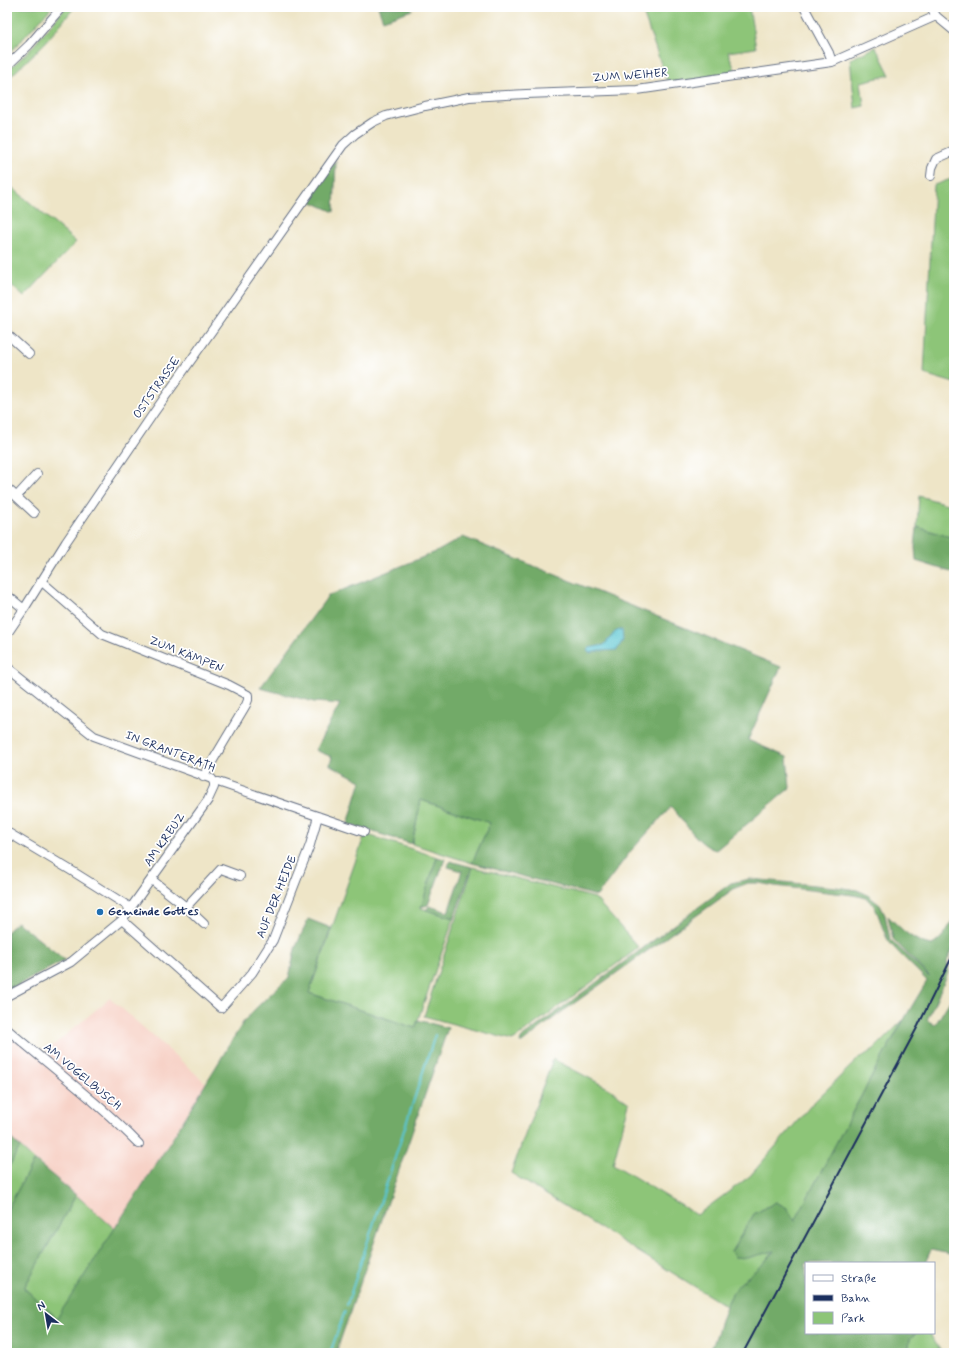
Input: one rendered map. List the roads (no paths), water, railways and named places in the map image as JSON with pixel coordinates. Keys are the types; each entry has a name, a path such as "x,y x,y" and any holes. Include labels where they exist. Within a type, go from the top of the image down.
{"street":[{"path":"7,66 29,45 62,7"},
{"path":"804,7 832,62"},
{"path":"931,7 936,16 954,31"},
{"name":"ZUM WEIHER","path":"333,159 343,145 372,122 386,116 424,106 469,97 637,90 832,62 936,16"},
{"path":"931,176 932,168 936,159 954,151"},
{"name":"OSTSTRASSE","path":"7,634 85,513 333,159"},
{"path":"7,334 29,354"},
{"path":"17,496 37,474"},
{"path":"7,488 34,513"},
{"name":"ZUM KÄMPEN","path":"40,581 102,634 229,685 248,695 246,706 203,777"},
{"path":"7,595 24,609"},
{"name":"IN GRANTERATH","path":"7,666 94,736 203,777 212,779 214,783 218,782 364,832"},
{"name":"AM KREUZ","path":"132,908 208,800 214,787 214,783"},
{"name":"AUF DER HEIDE","path":"122,920 221,1008 252,973 273,940 310,845 318,816"},
{"path":"7,832 132,908 122,920 71,962 7,996"},
{"path":"186,908 221,869 240,876"},
{"path":"152,880 204,924"},
{"name":"AM VOGELBUSCH","path":"7,1029 88,1097 139,1144"}],"water":[{"path":"622,630 623,640 617,650 590,653 587,651 589,648 604,645 615,632"}],"waterway":[{"path":"347,1305 435,1035"},
{"path":"330,1353 345,1311"}],"railway":[{"path":"743,1353 918,1026 954,953"}],"place":[{"name":"Gemeinde Gottes","path":"100,912"}]}
